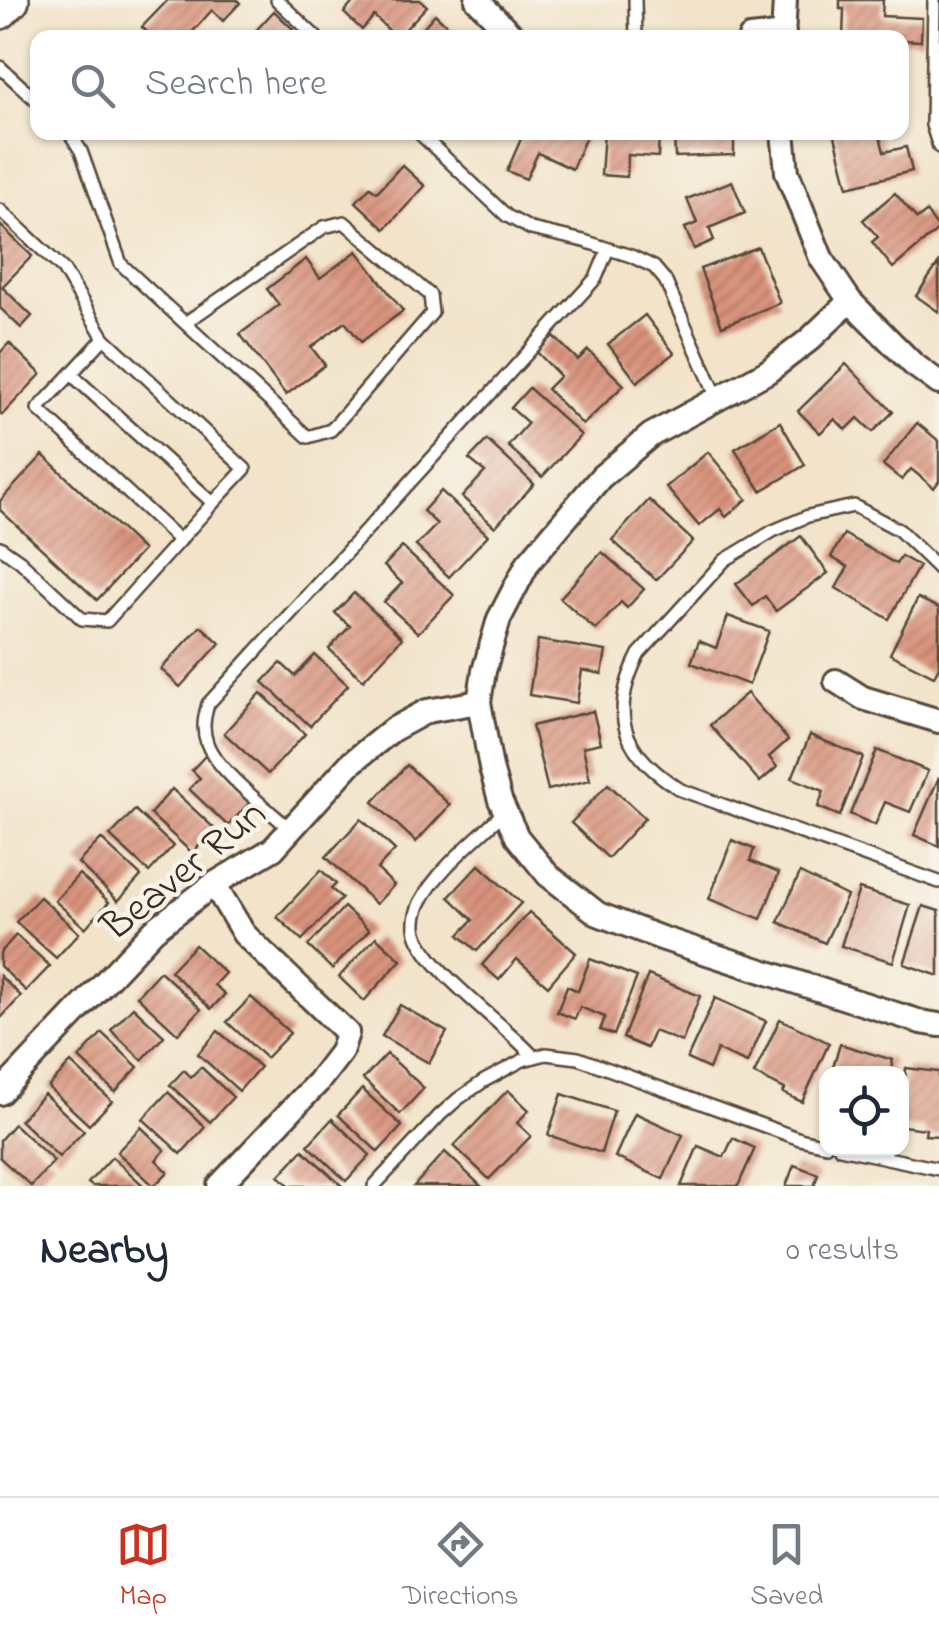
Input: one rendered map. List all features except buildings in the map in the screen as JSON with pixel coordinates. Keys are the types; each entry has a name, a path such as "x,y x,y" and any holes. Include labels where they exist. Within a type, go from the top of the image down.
{"main road":[{"path":"0,11 10,0"}],"street":[{"path":"477,0 507,30"},
{"path":"784,30 785,0"},
{"path":"784,140 787,172 820,258 850,301 913,364 939,384"},
{"path":"850,301 767,372 651,435 602,477 528,563 499,619 484,670 480,702 491,768 517,837 548,875 598,914 844,998 939,1025"},
{"path":"836,681 863,698 939,721"},
{"name":"Beaver Run","path":"0,1093 154,930 214,884 273,849 350,764 392,730 427,711 480,702"},
{"path":"214,884 244,934 347,1033 341,1052 318,1082 219,1186"}],"lane":[{"path":"278,0 309,30"},
{"path":"635,0 636,30"},
{"path":"934,0 932,124 939,148"},
{"path":"0,67 30,95"},
{"path":"74,140 121,264 308,437 331,430 432,313 430,296 344,222 324,226 185,323"},
{"path":"426,140 507,216 530,229 608,249 654,267 664,280 718,399"},
{"path":"0,210 63,269 104,338 246,469 108,621 82,619 0,547"},
{"path":"291,830 208,748 204,720 208,704 596,278 608,249"},
{"path":"104,338 38,410 180,541"},
{"path":"70,374 213,503"},
{"path":"939,569 899,530 854,506 808,516 773,531 726,560 638,654 625,688 622,716 625,734 639,754 659,777 680,790 939,882"},
{"path":"505,811 436,879 420,902 415,916 416,932 432,960 534,1057"},
{"path":"374,1186 458,1098 522,1060 546,1054 578,1058 819,1143"},
{"path":"878,1156 939,1169"}]}
